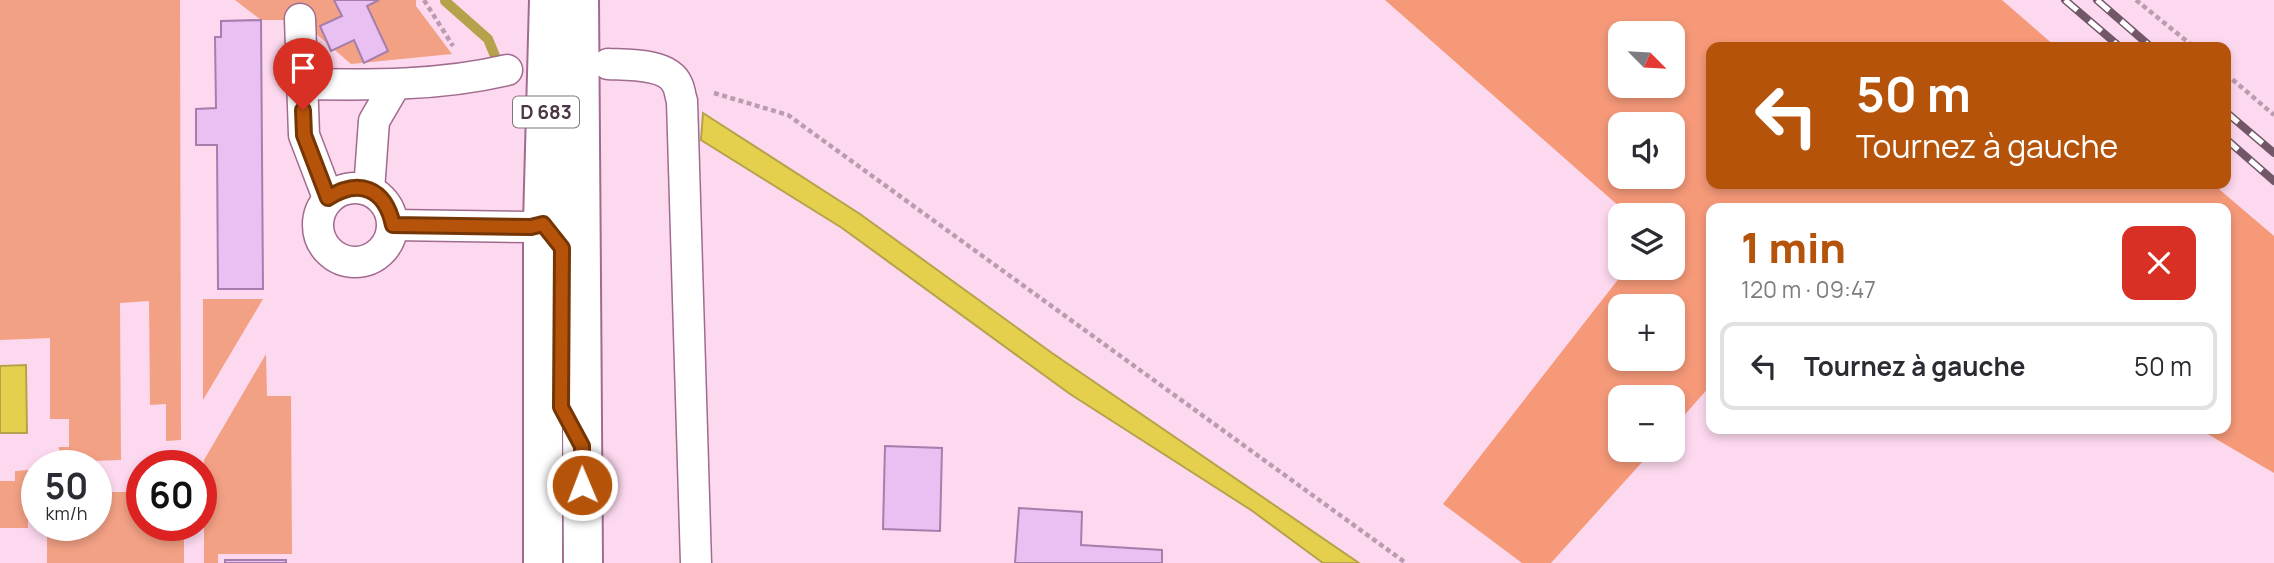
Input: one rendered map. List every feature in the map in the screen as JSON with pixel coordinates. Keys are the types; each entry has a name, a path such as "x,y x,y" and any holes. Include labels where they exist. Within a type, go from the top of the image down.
{"main road":[{"name":"D 683","path":"543,563 543,224 549,0"},
{"name":"D 683","path":"579,0 583,563"},
{"path":"543,224 562,248 561,407 582,446"}],"street":[{"path":"300,19 304,135 328,198"},
{"path":"608,64 641,66 662,71 677,81 682,101 696,563"},
{"path":"302,84 395,85 474,78 507,70"},
{"path":"369,190 374,121 395,85"},
{"path":"355,187 369,190 382,198 390,210 393,225 390,240 382,252 369,260 355,263 341,260 328,252 320,240 320,211 328,198 340,190 355,187"},
{"path":"393,225 531,227 543,224"}],"path":[{"path":"424,0 474,78"},
{"path":"2136,0 2188,42"},
{"path":"2231,78 2274,115"},
{"path":"677,81 788,115 1406,563"}],"shaded area":[{"path":"0,0 180,0 181,440 166,441 166,404 150,405 149,301 120,303 121,460 112,460 112,450 59,450 59,447 69,447 69,419 50,419 50,338 0,340"},
{"path":"235,0 416,0 416,6 452,54 351,64 300,20 261,20"},
{"path":"1385,0 2002,0 2050,42 1706,42 1706,189 2219,189 2274,236 2274,473 2208,434 2231,434 2231,203 1706,203 1706,391 1685,414 1685,385 1608,385 1608,462 1642,462 1551,563 1522,563 1443,504 1618,280 1685,280 1685,203 1615,203"},
{"path":"703,113 860,214 1052,353 1359,563 1323,563 1251,510 1070,394 842,228 701,140"},
{"path":"203,299 263,299 203,400"},
{"path":"266,354 267,396 291,396 292,554 218,554 218,563 204,563 204,541 217,541 217,450 210,450"},
{"path":"26,365 27,433 0,433 0,366"},
{"path":"15,471 21,471 21,528 0,528 0,481 15,481"},
{"path":"112,492 126,492 126,541 184,541 184,563 47,563 47,541 112,541"}],"building":[{"path":"334,0 379,0 367,6 388,51 364,63 354,40 331,51 320,26 342,16"},
{"path":"261,20 263,289 218,289 217,145 196,145 196,109 216,108 215,37 221,37 221,21"},
{"path":"885,446 942,448 940,531 883,529"},
{"path":"1019,508 1082,512 1081,545 1162,550 1162,563 1015,563"},
{"path":"225,560 286,560 286,563 225,563"}],"waterway":[{"path":"445,1 488,39 497,61"}],"railway":[{"path":"2065,0 2114,42"},
{"path":"2097,0 2145,42"},
{"path":"2231,116 2274,153"},
{"path":"2231,143 2274,181"}],"route":[{"path":"303,110 304,135 328,198 340,190 355,187 369,190 382,198 390,210 393,225 531,227 543,224 562,248 561,407 582,446 582,485"}]}
